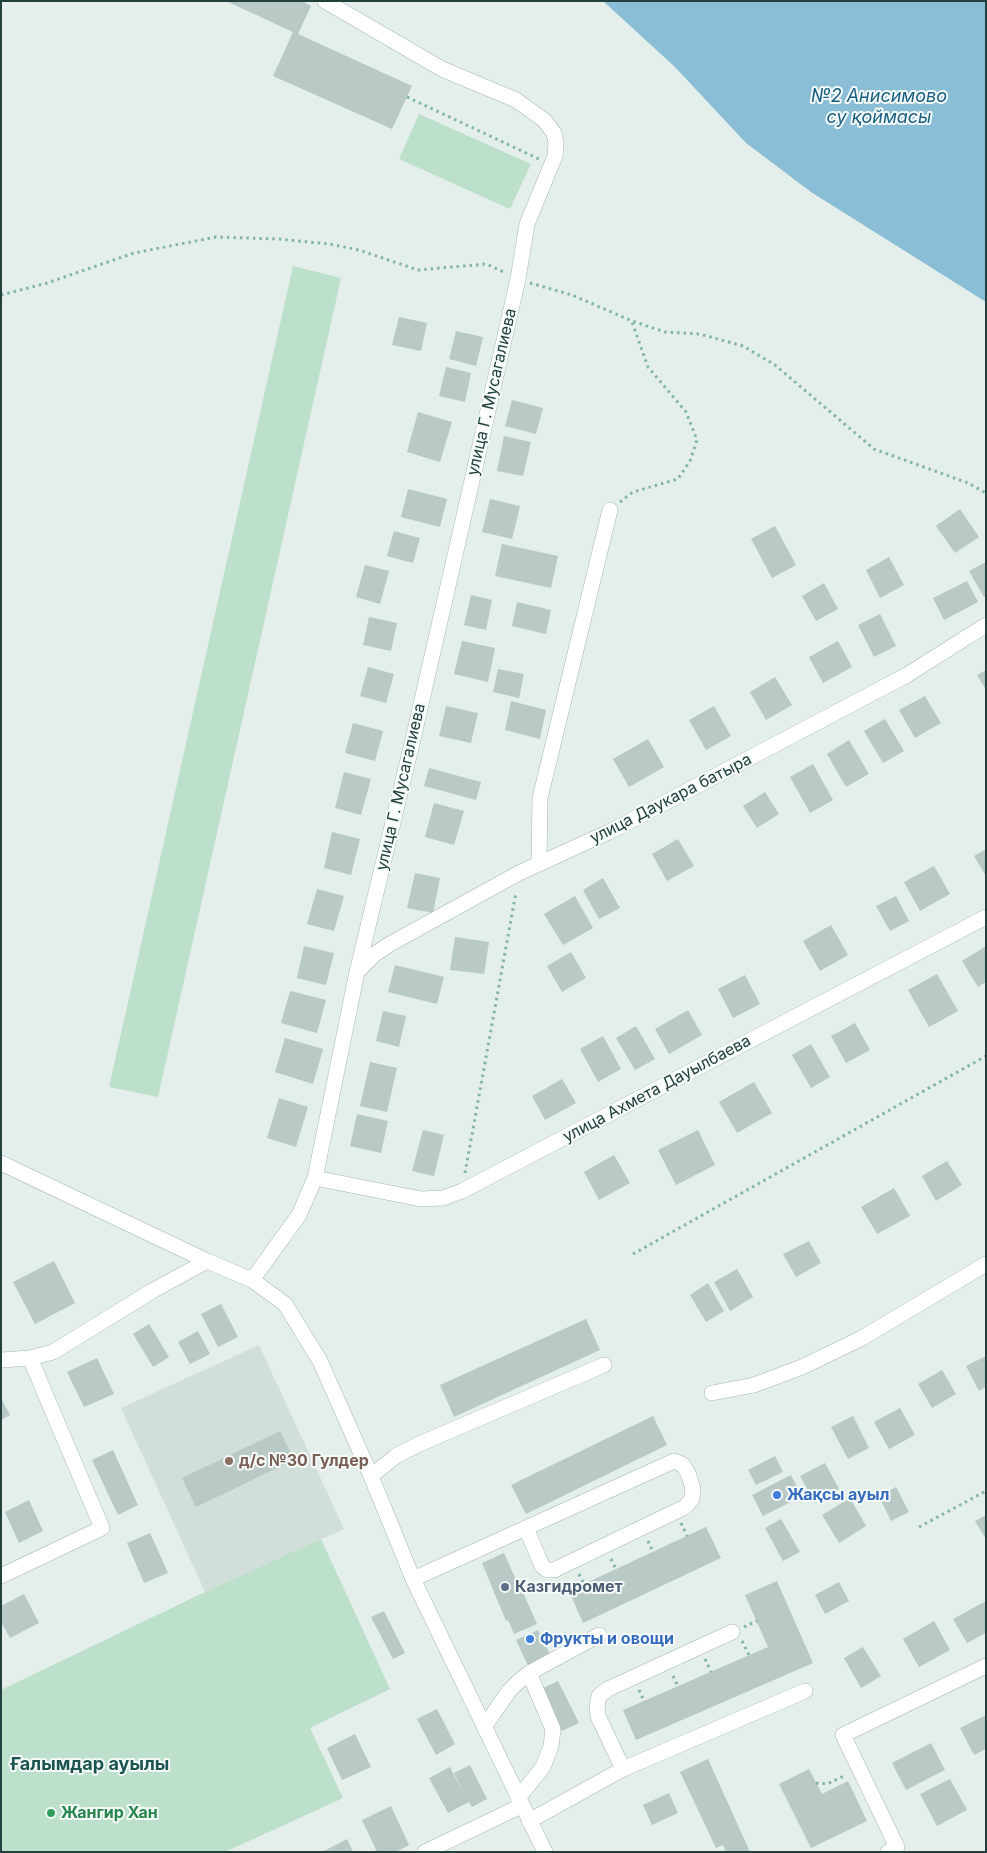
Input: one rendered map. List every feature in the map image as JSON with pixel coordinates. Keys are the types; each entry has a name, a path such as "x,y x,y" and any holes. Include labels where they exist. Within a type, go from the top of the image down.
{"street":[{"name":"улица Г. Мусагалиева","path":"252,1280 299,1215 315,1178 357,972 414,735 518,279 527,224 555,156 556,143 554,133 544,120 516,100 442,69 325,1"},
{"path":"539,864 540,798 610,510"},
{"name":"улица Даукара батыра","path":"357,972 375,954 390,944 519,873 613,830 907,676 986,625"},
{"name":"улица Ахмета Дауылбаева","path":"315,1178 421,1199 443,1198 462,1191 986,917"},
{"path":"1,1163 207,1261 252,1280 285,1304 320,1361 371,1476 413,1579 519,1802 545,1852"},
{"path":"1,1360 30,1358 53,1352 207,1261"},
{"path":"712,1393 754,1385 802,1367 862,1338 986,1264"},
{"path":"1,1576 102,1528 30,1358"},
{"path":"371,1476 396,1456 604,1365"},
{"path":"413,1579 674,1461 682,1464 688,1473 693,1489 692,1499 685,1507 554,1570 547,1570 542,1566 526,1528"},
{"path":"623,1769 598,1716 599,1696 608,1689 732,1632"},
{"path":"484,1727 510,1691 530,1673 599,1635"},
{"path":"888,1852 897,1847 843,1735 986,1666"},
{"path":"424,1852 519,1802 543,1767 551,1746 553,1729 530,1673"},
{"path":"529,1822 623,1769 805,1691"}],"path":[{"path":"407,96 551,165"},
{"path":"1,295 47,283 134,253 216,237 279,239 329,244 359,250 418,270 486,264 518,279 572,295 632,321 665,332 700,334 742,346 775,365 874,449 968,483 986,494"},
{"path":"610,510 633,492 678,479 690,461 698,440 686,412 648,367 632,321"},
{"path":"462,1191 519,873"},
{"path":"632,1254 986,1056"},
{"path":"919,1527 986,1491"},
{"path":"816,1782 827,1784 859,1768"},
{"path":"833,1781 835,1787"}],"shaded area":[{"name":"д/с №30 Гулдер","path":"259,1345 344,1529 205,1592 121,1408"}],"green space":[{"path":"419,114 531,164 510,209 399,159"},
{"path":"293,266 341,278 158,1097 109,1087"},
{"path":"321,1539 390,1689 310,1728 343,1798 225,1852 1,1852 1,1690 205,1592"}],"water":[{"name":"№2 Анисимово су қоймасы","path":"603,1 986,1 986,302 811,192 746,143 675,67"}],"building":[{"path":"226,1 302,1 311,6 298,34 412,86 392,129 273,76 293,32"},
{"path":"399,317 427,323 421,351 392,345"},
{"path":"456,331 483,337 476,366 449,359"},
{"path":"446,367 471,373 465,402 439,396"},
{"path":"512,400 543,408 536,434 505,426"},
{"path":"418,412 452,422 440,462 407,452"},
{"path":"504,436 531,442 523,476 497,471"},
{"path":"408,489 447,499 440,527 401,517"},
{"path":"490,499 520,506 512,539 482,532"},
{"path":"960,509 979,537 955,553 936,526"},
{"path":"775,526 796,565 772,578 751,539"},
{"path":"394,531 420,538 413,563 387,556"},
{"path":"502,544 558,556 551,588 495,576"},
{"path":"889,557 904,585 880,598 866,570"},
{"path":"986,562 986,596 984,597 969,571"},
{"path":"365,565 389,571 380,604 356,597"},
{"path":"967,581 978,602 944,620 933,598"},
{"path":"824,583 838,609 816,621 802,596"},
{"path":"471,595 492,600 486,630 464,625"},
{"path":"517,602 551,610 546,634 512,626"},
{"path":"880,614 896,646 874,657 858,625"},
{"path":"369,617 397,623 391,651 363,645"},
{"path":"462,641 495,648 488,682 454,674"},
{"path":"838,641 852,667 823,683 809,657"},
{"path":"368,667 394,674 386,703 360,696"},
{"path":"498,669 524,674 519,698 493,692"},
{"path":"986,670 986,690 977,675"},
{"path":"775,677 792,705 766,720 750,692"},
{"path":"925,696 941,723 915,738 899,710"},
{"path":"511,701 546,710 540,739 505,730"},
{"path":"446,706 478,713 471,743 439,736"},
{"path":"714,706 731,736 706,750 689,720"},
{"path":"885,719 904,751 883,763 864,731"},
{"path":"353,723 383,731 375,761 345,753"},
{"path":"648,739 664,767 629,787 613,759"},
{"path":"849,740 869,774 846,787 827,754"},
{"path":"813,764 833,800 810,813 790,777"},
{"path":"429,768 481,782 476,800 424,786"},
{"path":"344,772 371,779 361,815 335,808"},
{"path":"765,792 779,814 757,828 743,806"},
{"path":"434,803 464,811 454,845 425,837"},
{"path":"332,832 360,839 351,875 324,868"},
{"path":"678,839 694,866 667,881 652,854"},
{"path":"986,849 986,876 974,856"},
{"path":"934,866 950,894 920,911 904,882"},
{"path":"415,873 440,878 433,913 407,908"},
{"path":"603,878 620,908 599,919 583,890"},
{"path":"317,889 344,896 334,931 307,924"},
{"path":"575,896 593,928 563,945 544,914"},
{"path":"896,896 909,921 890,931 876,906"},
{"path":"831,925 848,955 820,971 803,941"},
{"path":"455,937 489,942 484,974 450,970"},
{"path":"304,946 334,953 326,985 297,978"},
{"path":"986,946 986,982 978,987 962,961"},
{"path":"571,952 586,978 562,992 547,966"},
{"path":"395,965 444,977 437,1004 388,992"},
{"path":"937,974 958,1011 929,1027 908,990"},
{"path":"745,975 760,1004 733,1018 718,989"},
{"path":"290,991 326,1000 317,1033 281,1023"},
{"path":"688,1010 702,1035 669,1054 655,1029"},
{"path":"383,1011 406,1016 399,1047 376,1041"},
{"path":"855,1023 870,1050 846,1063 831,1036"},
{"path":"636,1026 655,1059 635,1070 616,1038"},
{"path":"603,1036 621,1069 598,1082 580,1049"},
{"path":"285,1038 323,1049 313,1084 275,1072"},
{"path":"811,1044 830,1077 811,1088 792,1055"},
{"path":"370,1062 397,1068 387,1112 360,1106"},
{"path":"562,1079 576,1103 545,1120 532,1096"},
{"path":"754,1082 772,1113 737,1133 719,1102"},
{"path":"279,1098 308,1107 296,1147 267,1138"},
{"path":"357,1114 388,1121 381,1153 350,1146"},
{"path":"423,1130 444,1135 434,1176 412,1171"},
{"path":"698,1130 715,1165 676,1185 658,1150"},
{"path":"614,1155 630,1183 599,1200 584,1172"},
{"path":"947,1161 962,1185 936,1201 922,1176"},
{"path":"894,1188 910,1216 877,1234 861,1207"},
{"path":"809,1241 821,1263 796,1277 783,1254"},
{"path":"54,1261 75,1303 35,1324 13,1282"},
{"path":"737,1269 753,1297 730,1311 714,1282"},
{"path":"708,1283 724,1311 706,1322 690,1295"},
{"path":"221,1304 238,1337 218,1347 201,1314"},
{"path":"586,1319 600,1350 454,1417 440,1385"},
{"path":"149,1324 169,1357 153,1367 133,1334"},
{"path":"198,1331 210,1354 190,1364 178,1342"},
{"path":"986,1356 986,1387 979,1391 966,1366"},
{"path":"97,1358 114,1394 84,1407 67,1372"},
{"path":"942,1370 956,1394 932,1408 918,1384"},
{"path":"1,1398 10,1415 1,1420"},
{"path":"900,1408 915,1435 889,1449 874,1422"},
{"path":"653,1416 667,1445 526,1514 511,1485"},
{"path":"853,1416 869,1448 848,1459 831,1427"},
{"path":"280,1431 294,1460 196,1507 182,1478"},
{"path":"113,1450 138,1505 118,1515 92,1460"},
{"path":"775,1456 783,1472 756,1485 748,1470"},
{"path":"825,1463 839,1489 815,1503 800,1476"},
{"path":"791,1475 802,1496 763,1516 752,1495"},
{"path":"896,1487 909,1512 891,1521 879,1496"},
{"path":"850,1498 866,1526 839,1543 822,1515"},
{"path":"29,1500 43,1531 19,1543 5,1512"},
{"path":"986,1515 986,1539 975,1521"},
{"path":"781,1519 800,1552 783,1561 765,1528"},
{"path":"706,1527 721,1558 583,1623 569,1591"},
{"path":"150,1533 168,1573 144,1583 127,1543"},
{"name":"Казгидромет","path":"504,1553 537,1624 514,1634 508,1620 506,1621 482,1563"},
{"path":"777,1581 813,1663 636,1740 623,1710 768,1647 745,1595"},
{"path":"839,1582 849,1601 825,1614 815,1595"},
{"path":"24,1594 39,1623 10,1638 1,1622 1,1606"},
{"path":"986,1601 986,1633 967,1643 953,1619"},
{"path":"384,1611 405,1653 393,1659 371,1617"},
{"path":"934,1621 950,1650 919,1667 903,1639"},
{"path":"538,1630 552,1658 529,1668 516,1640"},
{"path":"863,1647 881,1676 861,1688 844,1658"},
{"path":"558,1681 579,1723 562,1731 541,1689"},
{"path":"437,1709 455,1744 436,1755 417,1719"},
{"path":"986,1715 986,1749 974,1755 960,1728"},
{"path":"355,1734 371,1767 342,1780 327,1748"},
{"path":"931,1743 945,1770 906,1790 892,1763"},
{"path":"708,1759 750,1852 726,1852 723,1845 716,1848 680,1772"},
{"path":"470,1765 487,1799 472,1807 469,1802 448,1813 429,1778 450,1767 465,1797 454,1773"},
{"path":"809,1769 822,1794 848,1781 867,1821 811,1848 779,1784"},
{"path":"950,1779 967,1810 937,1826 920,1794"},
{"path":"669,1793 678,1813 652,1825 643,1805"},
{"path":"391,1806 409,1845 396,1852 377,1852 362,1820"},
{"path":"347,1839 353,1852 322,1852"}],"place":[{"name":"д/с №30 Гулдер","path":"229,1461"},
{"name":"Жақсы ауыл","path":"777,1495"},
{"name":"Казгидромет","path":"505,1587"},
{"name":"Фрукты и овощи","path":"530,1639"},
{"name":"Жангир Хан","path":"51,1813"}],"district":[{"name":"Ғалымдар ауылы","path":"90,1765"}]}
